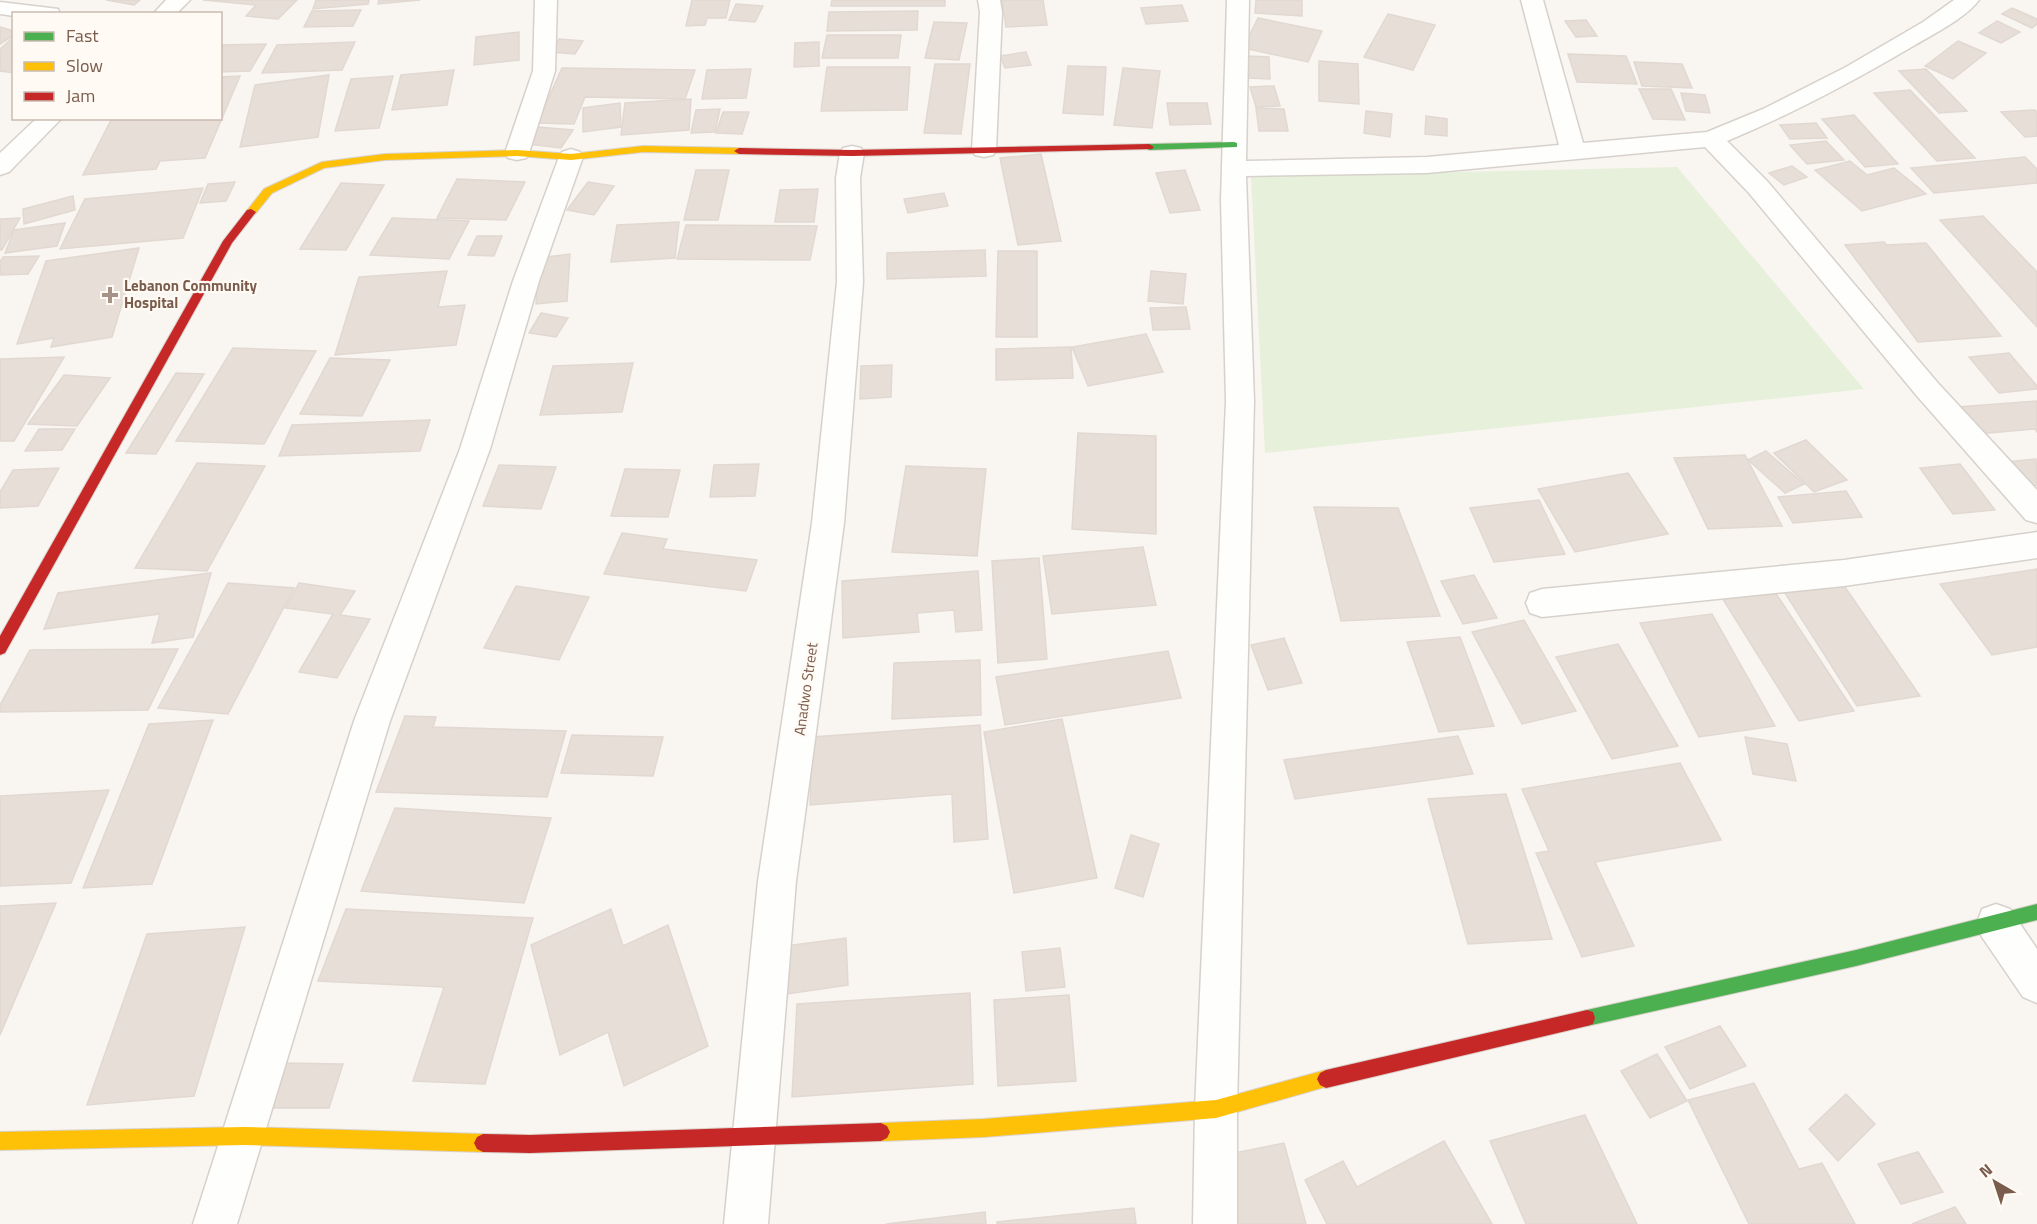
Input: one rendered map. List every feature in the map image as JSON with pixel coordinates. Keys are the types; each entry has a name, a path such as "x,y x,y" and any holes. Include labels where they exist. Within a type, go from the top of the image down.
{"street":[{"path":"165,12 179,0"},
{"path":"517,153 544,71 546,0"},
{"path":"984,150 991,12 989,0"},
{"path":"1215,1224 1216,1108 1240,401 1236,317 1234,157 1238,0"},
{"path":"1532,0 1573,151"},
{"path":"0,650 228,242 268,191 322,165 386,157 517,153 571,157 643,149 852,153 984,150 1427,165 1711,139 1772,114 1854,72 1931,27 1968,0"},
{"path":"0,8 33,12"},
{"path":"0,167 49,120"},
{"path":"1711,139 1758,187 1927,389 2037,511"},
{"name":"Anadwo Street","path":"746,1224 777,881 828,523 850,282 848,178 852,153"},
{"path":"215,1224 372,721 476,449 526,281 571,157"},
{"path":"1542,603 1844,573 2037,545"},
{"path":"0,1141 244,1136 530,1144 984,1128 1216,1108 1361,1069 1856,958 2037,912"},
{"path":"1996,923 2037,983"}],"green space":[{"path":"1677,167 1864,389 1265,453 1251,177"}],"building":[{"path":"106,0 140,0 134,5"},
{"path":"203,0 297,0 278,19 246,16 256,5"},
{"path":"316,0 369,0 368,4 313,9"},
{"path":"379,0 420,0 378,4"},
{"path":"692,0 730,0 726,18 707,18 705,25 686,26"},
{"path":"832,0 945,0 945,6 831,6"},
{"path":"1002,0 1043,0 1047,25 1006,27"},
{"path":"1256,0 1302,0 1302,16 1255,13"},
{"path":"736,4 763,6 755,22 729,20"},
{"path":"1182,5 1188,21 1146,24 1141,8"},
{"path":"2012,8 2037,19 2037,24 2032,28 2002,14"},
{"path":"361,10 353,26 304,27 312,11"},
{"path":"918,11 917,30 827,31 829,12"},
{"path":"1388,14 1435,25 1413,70 1364,57"},
{"path":"1258,18 1322,31 1308,62 1243,48"},
{"path":"1586,20 1597,36 1576,37 1565,21"},
{"path":"1997,21 2020,32 2001,43 1979,33"},
{"path":"934,22 967,23 959,60 925,58"},
{"path":"0,27 12,30 12,36 0,44"},
{"path":"519,32 519,60 474,65 476,37"},
{"path":"827,35 901,35 898,58 822,58"},
{"path":"12,39 12,73 0,71 0,49"},
{"path":"559,39 583,41 575,54 550,52"},
{"path":"1958,41 1986,53 1953,79 1925,66"},
{"path":"355,42 342,70 262,73 277,45"},
{"path":"819,42 819,66 794,67 795,43"},
{"path":"266,44 250,71 222,72 222,45"},
{"path":"1026,52 1031,65 1005,68 1000,56"},
{"path":"1568,54 1626,56 1637,84 1577,82"},
{"path":"1248,56 1269,57 1270,79 1249,78"},
{"path":"1319,61 1358,64 1359,104 1319,101"},
{"path":"1634,62 1682,64 1692,88 1642,86"},
{"path":"935,64 970,64 961,134 924,133"},
{"path":"1068,66 1106,67 1103,115 1063,113"},
{"path":"827,67 910,67 907,110 821,111"},
{"path":"562,68 695,70 685,99 585,97 574,124 537,123"},
{"path":"1123,68 1160,71 1152,128 1114,125"},
{"path":"751,69 746,98 702,99 707,70"},
{"path":"1926,69 1967,111 1939,113 1899,71"},
{"path":"454,70 447,105 392,110 401,75"},
{"path":"329,75 318,137 240,147 255,85"},
{"path":"240,76 222,118 222,77"},
{"path":"393,76 379,128 335,131 351,79"},
{"path":"1274,86 1280,106 1256,107 1250,87"},
{"path":"1639,89 1671,89 1685,120 1653,119"},
{"path":"1910,90 1975,158 1937,161 1874,93"},
{"path":"1681,93 1705,95 1710,113 1686,111"},
{"path":"691,99 689,130 621,135 625,103"},
{"path":"620,103 621,127 583,132 583,108"},
{"path":"1167,103 1207,103 1211,124 1170,125"},
{"path":"1256,108 1284,109 1288,131 1259,131"},
{"path":"720,109 715,132 691,133 696,110"},
{"path":"2035,110 2037,112 2037,136 2025,137 2001,112"},
{"path":"1366,111 1392,114 1390,137 1364,133"},
{"path":"723,112 749,112 742,134 716,133"},
{"path":"1854,115 1898,164 1865,167 1822,119"},
{"path":"1426,116 1447,119 1447,136 1425,134"},
{"path":"111,120 221,120 205,158 160,161 156,169 83,175"},
{"path":"1816,123 1827,138 1790,139 1780,125"},
{"path":"538,127 573,130 561,148 526,144"},
{"path":"1826,141 1844,160 1807,164 1790,145"},
{"path":"1041,154 1061,241 1018,245 1000,158"},
{"path":"2025,157 2037,169 2037,183 1934,193 1911,168"},
{"path":"1850,161 1867,175 1894,168 1926,194 1862,211 1815,170"},
{"path":"1792,166 1807,177 1784,185 1769,173"},
{"path":"696,170 729,170 718,220 684,220"},
{"path":"1185,170 1200,210 1170,213 1156,173"},
{"path":"457,179 525,182 506,220 437,218"},
{"path":"235,182 226,201 200,203 208,184"},
{"path":"588,182 614,186 594,215 567,210"},
{"path":"341,183 384,185 346,250 300,249"},
{"path":"203,188 183,238 60,249 85,199"},
{"path":"818,189 814,222 775,222 780,190"},
{"path":"944,193 948,206 908,213 904,199"},
{"path":"73,196 75,210 24,224 23,209"},
{"path":"1983,216 2037,272 2037,327 1940,220"},
{"path":"20,218 2,250 0,250 0,219"},
{"path":"392,218 469,221 449,259 370,255"},
{"path":"679,222 675,258 611,262 617,225"},
{"path":"65,223 57,246 5,253 14,230"},
{"path":"686,225 817,226 810,260 677,259"},
{"path":"477,236 502,236 494,256 468,255"},
{"path":"1884,242 1887,245 1926,243 2001,336 1918,342 1845,245"},
{"path":"139,248 112,337 51,347 54,338 17,344 46,261"},
{"path":"985,250 986,276 887,279 887,253"},
{"path":"998,251 1037,251 1037,337 996,337"},
{"path":"570,254 567,301 536,304 539,258"},
{"path":"39,256 28,274 0,275 0,262 3,257"},
{"path":"447,271 438,307 465,305 456,345 335,355 359,277"},
{"path":"1151,271 1186,274 1183,304 1148,301"},
{"path":"1186,307 1190,329 1153,330 1150,308"},
{"path":"541,313 568,318 556,337 529,333"},
{"path":"1146,334 1163,372 1088,386 1072,347"},
{"path":"1071,347 1073,378 996,380 996,349"},
{"path":"233,348 316,351 264,444 176,441"},
{"path":"2009,353 2037,386 2037,389 1999,393 1969,357"},
{"path":"64,357 14,441 0,441 0,359"},
{"path":"330,358 390,360 362,416 300,414"},
{"path":"633,363 622,412 540,415 553,366"},
{"path":"892,365 891,397 860,399 861,366"},
{"path":"176,373 204,374 156,454 126,453"},
{"path":"64,375 110,378 77,426 28,424"},
{"path":"2037,401 2037,432 2035,429 1978,434 1958,407"},
{"path":"430,420 420,451 279,456 292,425"},
{"path":"39,429 75,429 62,450 25,451"},
{"path":"1078,433 1156,436 1156,534 1072,529"},
{"path":"1806,440 1847,480 1814,492 1774,453"},
{"path":"1766,451 1804,484 1785,493 1748,460"},
{"path":"1745,455 1782,526 1708,529 1674,458"},
{"path":"2036,459 2037,485 2023,486 2004,462"},
{"path":"197,463 265,466 207,571 135,568"},
{"path":"759,464 755,496 710,497 714,465"},
{"path":"1960,464 1995,510 1953,514 1920,468"},
{"path":"499,465 556,467 541,509 483,506"},
{"path":"906,466 986,469 977,556 892,552"},
{"path":"59,468 38,506 0,508 0,492 13,470"},
{"path":"625,469 680,470 668,517 611,516"},
{"path":"1628,473 1668,534 1575,552 1538,489"},
{"path":"1846,491 1862,517 1793,523 1778,497"},
{"path":"1539,500 1565,554 1494,562 1470,508"},
{"path":"1314,507 1398,508 1440,616 1341,621"},
{"path":"622,533 667,539 663,549 757,560 746,591 604,574"},
{"path":"1143,547 1156,605 1052,614 1043,556"},
{"path":"1039,558 1047,659 998,663 992,561"},
{"path":"2037,569 2037,647 1992,655 1940,584"},
{"path":"978,571 982,630 956,632 954,610 917,613 919,632 843,638 842,581"},
{"path":"211,573 193,637 152,643 160,614 44,629 58,593"},
{"path":"1836,574 1920,696 1857,706 1778,582"},
{"path":"1474,575 1497,618 1463,624 1441,581"},
{"path":"1767,580 1854,711 1799,721 1716,588"},
{"path":"228,583 294,588 228,714 158,708"},
{"path":"299,583 355,591 340,615 370,619 337,678 299,672 333,614 285,608"},
{"path":"516,586 589,597 559,660 484,648"},
{"path":"1712,614 1775,726 1699,737 1640,623"},
{"path":"1524,620 1576,711 1522,724 1472,632"},
{"path":"1460,637 1494,726 1439,732 1407,642"},
{"path":"1284,638 1302,683 1268,690 1251,645"},
{"path":"1618,644 1678,746 1612,759 1556,657"},
{"path":"178,649 148,710 0,712 0,705 30,650"},
{"path":"1168,651 1181,698 1005,725 996,677"},
{"path":"980,660 981,715 892,719 894,663"},
{"path":"405,716 436,717 433,727 566,731 547,797 376,792"},
{"path":"1062,719 1097,878 1014,893 984,732"},
{"path":"213,720 152,884 83,888 149,724"},
{"path":"980,725 988,839 954,842 952,794 810,805 812,737"},
{"path":"572,735 663,737 653,776 561,773"},
{"path":"1458,736 1473,774 1295,799 1284,760"},
{"path":"1745,737 1787,744 1796,781 1753,774"},
{"path":"1680,763 1721,840 1595,862 1634,946 1582,957 1536,853 1549,851 1522,789"},
{"path":"109,790 71,883 0,886 0,796"},
{"path":"1506,794 1552,939 1468,944 1428,799"},
{"path":"395,808 551,818 524,903 361,891"},
{"path":"1131,835 1159,844 1143,897 1115,888"},
{"path":"56,903 0,1035 0,906"},
{"path":"346,909 533,918 485,1084 413,1081 444,987 318,981"},
{"path":"611,909 623,946 668,925 708,1046 624,1086 608,1032 560,1055 531,945"},
{"path":"245,927 194,1096 87,1105 147,934"},
{"path":"846,938 848,985 787,994 786,946"},
{"path":"1060,948 1065,987 1026,991 1022,952"},
{"path":"970,993 973,1084 792,1097 797,1004"},
{"path":"1069,995 1076,1081 998,1086 994,1000"},
{"path":"1720,1026 1746,1066 1690,1089 1665,1047"},
{"path":"1657,1054 1687,1101 1650,1118 1621,1071"},
{"path":"280,1063 343,1064 329,1108 264,1108"},
{"path":"1754,1083 1799,1169 1822,1163 1855,1224 1749,1224 1688,1100"},
{"path":"1846,1094 1875,1124 1838,1161 1809,1129"},
{"path":"1585,1115 1637,1224 1526,1224 1490,1141"},
{"path":"1444,1141 1492,1224 1327,1224 1305,1180 1343,1161 1357,1187"},
{"path":"1284,1143 1306,1224 1235,1224 1219,1156"},
{"path":"1918,1152 1943,1192 1901,1204 1878,1164"},
{"path":"1955,1207 1966,1224 1912,1224"},
{"path":"1134,1208 1136,1224 997,1224 997,1222"},
{"path":"985,1212 986,1224 886,1224"}],"traffic: fast":[{"path":"1149,147 1234,145"},
{"path":"1587,1018 1856,958 2037,912"}],"traffic: slow":[{"path":"251,212 268,191 322,165 385,157 517,153 571,157 643,149 739,151"},
{"path":"881,1132 984,1128 1216,1109 1326,1079"},
{"path":"0,1141 244,1136 483,1143"}],"traffic: jam":[{"path":"739,151 852,153 1149,147"},
{"path":"0,649 228,241 251,212"},
{"path":"1326,1079 1587,1018"},
{"path":"483,1143 530,1144 881,1132"}],"place":[{"name":"Lebanon Community Hospital","path":"110,295"}]}
